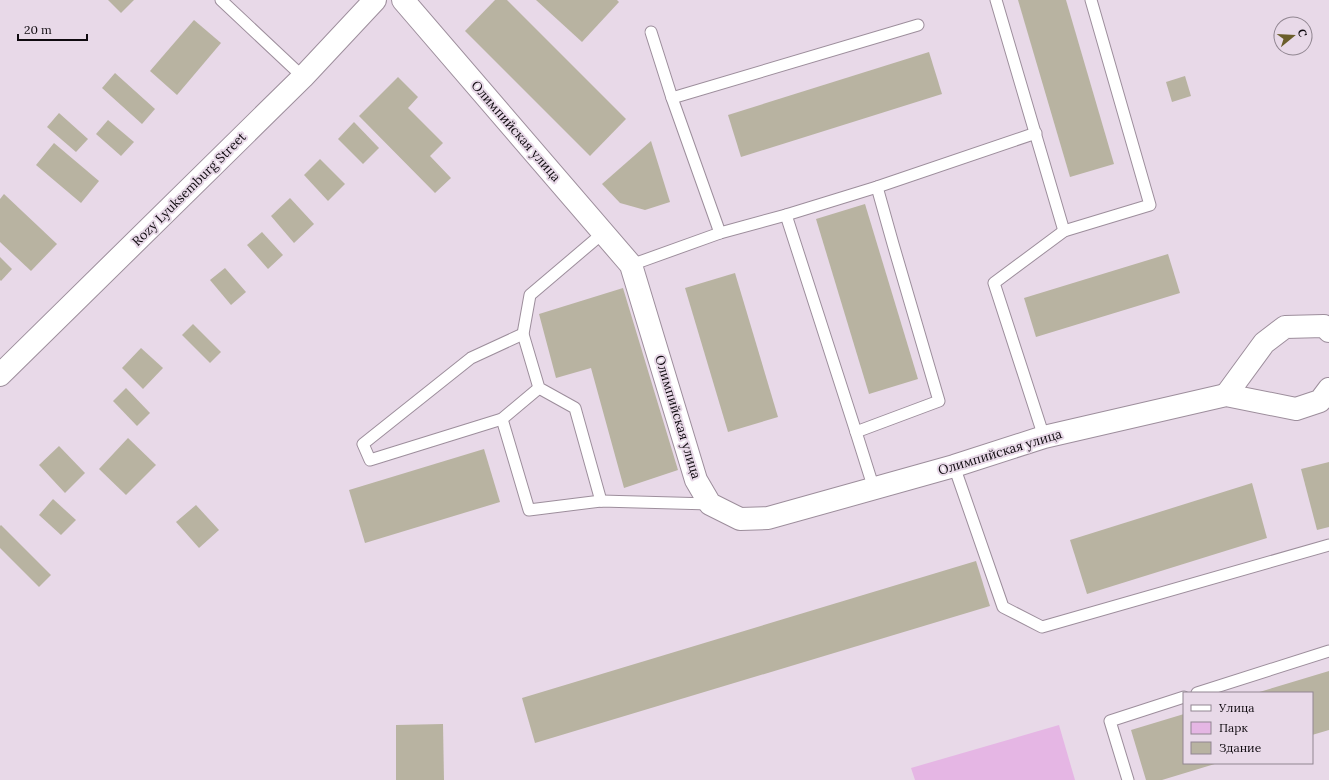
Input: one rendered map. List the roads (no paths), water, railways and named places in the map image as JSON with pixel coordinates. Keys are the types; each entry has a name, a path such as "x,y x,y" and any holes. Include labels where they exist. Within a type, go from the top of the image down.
{"street":[{"name":"Rozy Lyuksemburg Street","path":"0,375 303,77 375,0"},
{"name":"Олимпийская улица","path":"404,0 631,265 696,480 710,504 740,519 768,518 954,466 1044,437 1226,396 1296,408 1320,401 1329,388"},
{"path":"1226,396 1264,343 1285,327 1324,326 1329,331"}],"lane":[{"path":"221,0 303,77"},
{"path":"996,0 1064,231"},
{"path":"1044,437 994,283 1064,231 1150,204 1090,0"},
{"path":"672,98 918,25"},
{"path":"651,32 672,98 720,233"},
{"path":"631,265 720,233 786,215 877,187 1036,133"},
{"path":"856,432 939,401 877,187"},
{"path":"786,215 874,488"},
{"path":"601,501 575,408 539,388 523,334 530,295 603,233"},
{"path":"523,334 471,358 363,444 370,460 502,419 539,388"},
{"path":"502,419 529,510 601,501 710,504"},
{"path":"954,466 1003,607 1042,627 1329,545"},
{"path":"1200,692 1329,651"},
{"path":"1128,780 1110,721 1183,697"}]}
